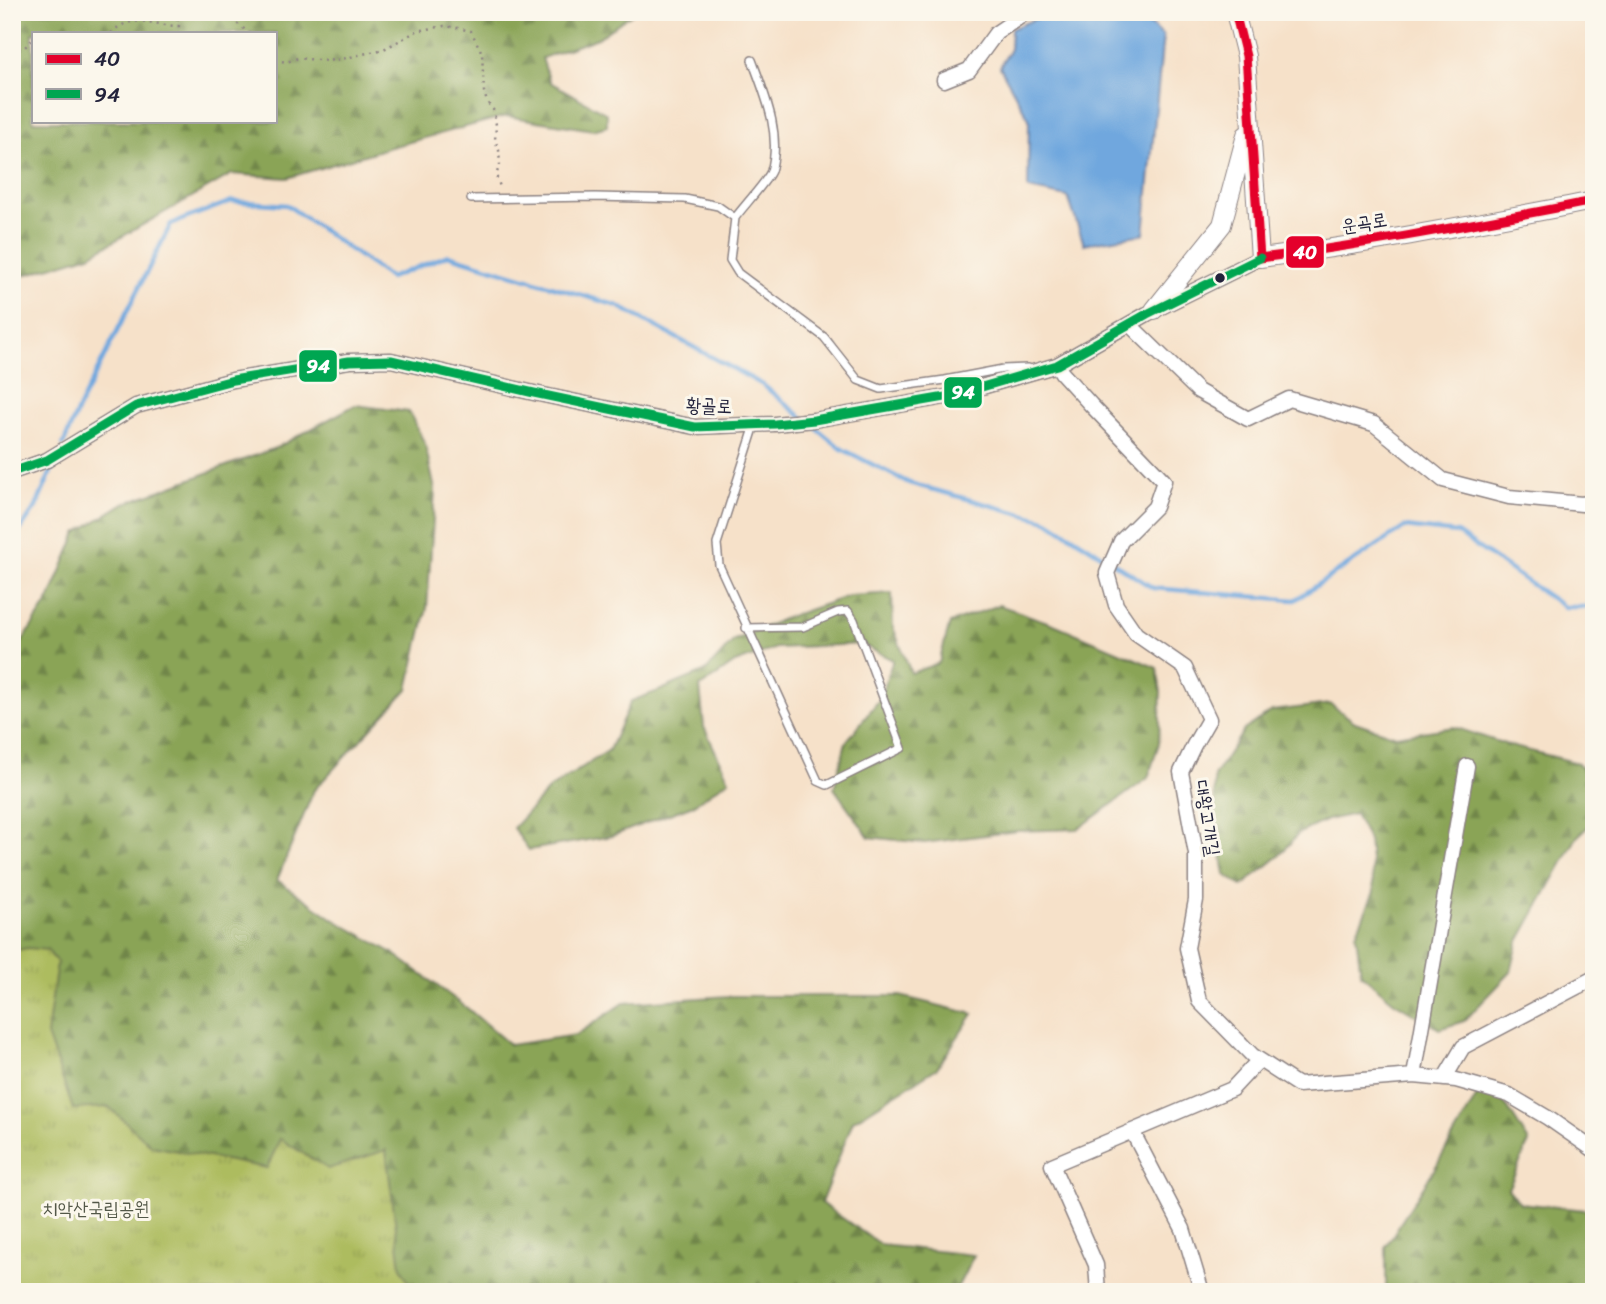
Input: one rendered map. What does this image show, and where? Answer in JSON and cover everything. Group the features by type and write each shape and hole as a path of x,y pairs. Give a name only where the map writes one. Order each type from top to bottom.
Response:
{"street":[{"path":"944,80 969,70 996,33 1027,12"},
{"path":"1236,12 1246,56 1260,258"},
{"path":"1154,310 1222,225 1250,118"},
{"name":"운곡로","path":"1260,258 1419,234 1594,201"},
{"name":"황골로","path":"12,472 47,460 136,406 233,380 349,361 391,360 695,427 814,420 951,396 1053,366 1154,310 1260,258"},
{"path":"1129,324 1198,391 1248,419 1289,399 1374,424 1443,480 1509,497 1582,505 1594,502"},
{"name":"대왕고개길","path":"1053,366 1164,481 1155,507 1121,541 1107,573 1116,605 1129,625 1136,634 1185,668 1209,719 1181,772 1196,855 1196,900 1187,948 1199,1001 1252,1055 1298,1085 1414,1076 1456,1080 1509,1095 1594,1150"},
{"path":"1414,1076 1467,766"},
{"path":"1444,1079 1463,1047 1594,978"},
{"path":"1098,1292 1096,1265 1052,1165 1232,1088 1259,1060"},
{"path":"1132,1131 1183,1229 1202,1292"}],"lane":[{"path":"752,61 776,136 771,173 735,218 730,260 738,273 824,337 858,380 881,389 1003,369 1053,366"},
{"path":"471,199 685,199 718,206 735,218"},
{"path":"746,628 803,627 838,612 848,611 902,748 827,785 818,781 746,628 719,565 717,544 755,425"}],"path":[{"path":"112,32 127,22 143,20 179,26 176,14 180,12"},
{"path":"212,12 248,32"},
{"path":"276,60 342,59 384,49 417,32 444,26 471,32 482,53 484,92 494,111 495,140 500,164 496,175 505,198"},
{"path":"12,51 24,48 32,40"}],"green space":[{"path":"12,12 634,12 598,38 542,58 550,82 607,114 607,126 593,130 506,116 287,178 232,174 90,255 12,279"},
{"path":"355,405 409,412 425,444 435,490 427,608 408,689 314,790 277,880 335,920 393,953 467,1008 510,1045 576,1035 624,1003 729,996 900,996 973,1014 937,1068 853,1121 821,1203 881,1245 974,1255 955,1292 12,1292 12,657 49,600 77,533 123,504 278,447"},
{"path":"892,593 893,627 911,673 939,663 950,623 999,605 1056,625 1157,668 1161,692 1159,743 1148,778 1078,829 1017,831 924,843 869,837 834,788 846,742 879,700 893,660 861,644 776,648 735,663 700,687 704,727 729,780 693,805 612,836 529,850 513,828 549,789 609,750 631,701 706,671 734,640 788,617 849,596"},
{"path":"1330,704 1355,722 1396,736 1454,727 1514,747 1578,763 1594,786 1594,821 1577,837 1518,943 1511,972 1464,1021 1439,1029 1393,1001 1361,974 1356,934 1374,892 1369,841 1355,814 1327,820 1299,833 1279,856 1242,886 1225,875 1215,815 1214,776 1244,730 1272,711"},
{"name":"치악산국립공원","path":"28,948 47,950 57,962 47,1035 73,1109 109,1107 152,1146 267,1168 280,1139 328,1169 386,1150 401,1267 413,1292 12,1292 12,951"},
{"path":"1481,1089 1504,1102 1529,1142 1508,1189 1520,1203 1594,1211 1594,1292 1386,1292 1386,1246"}],"water":[{"path":"1049,13 1144,18 1163,36 1144,234 1084,244 1068,197 1028,189 1029,119 1000,67 1010,49 1011,29"}],"waterway":[{"path":"63,445 79,407 171,224 232,201 287,205 390,278 448,255 618,306 763,385 803,418"},
{"path":"810,423 842,449 909,483 1048,521 1153,588 1295,600 1405,527 1457,533 1564,607 1594,607"},
{"path":"12,542 36,507 56,460"}],"transit line":[{"name":"40","path":"1235,12 1246,56 1260,258 1469,225 1594,201"},
{"name":"94","path":"12,472 47,460 136,406 233,380 349,361 391,360 695,427 814,420 951,396 1057,365 1147,314 1260,258"}]}
